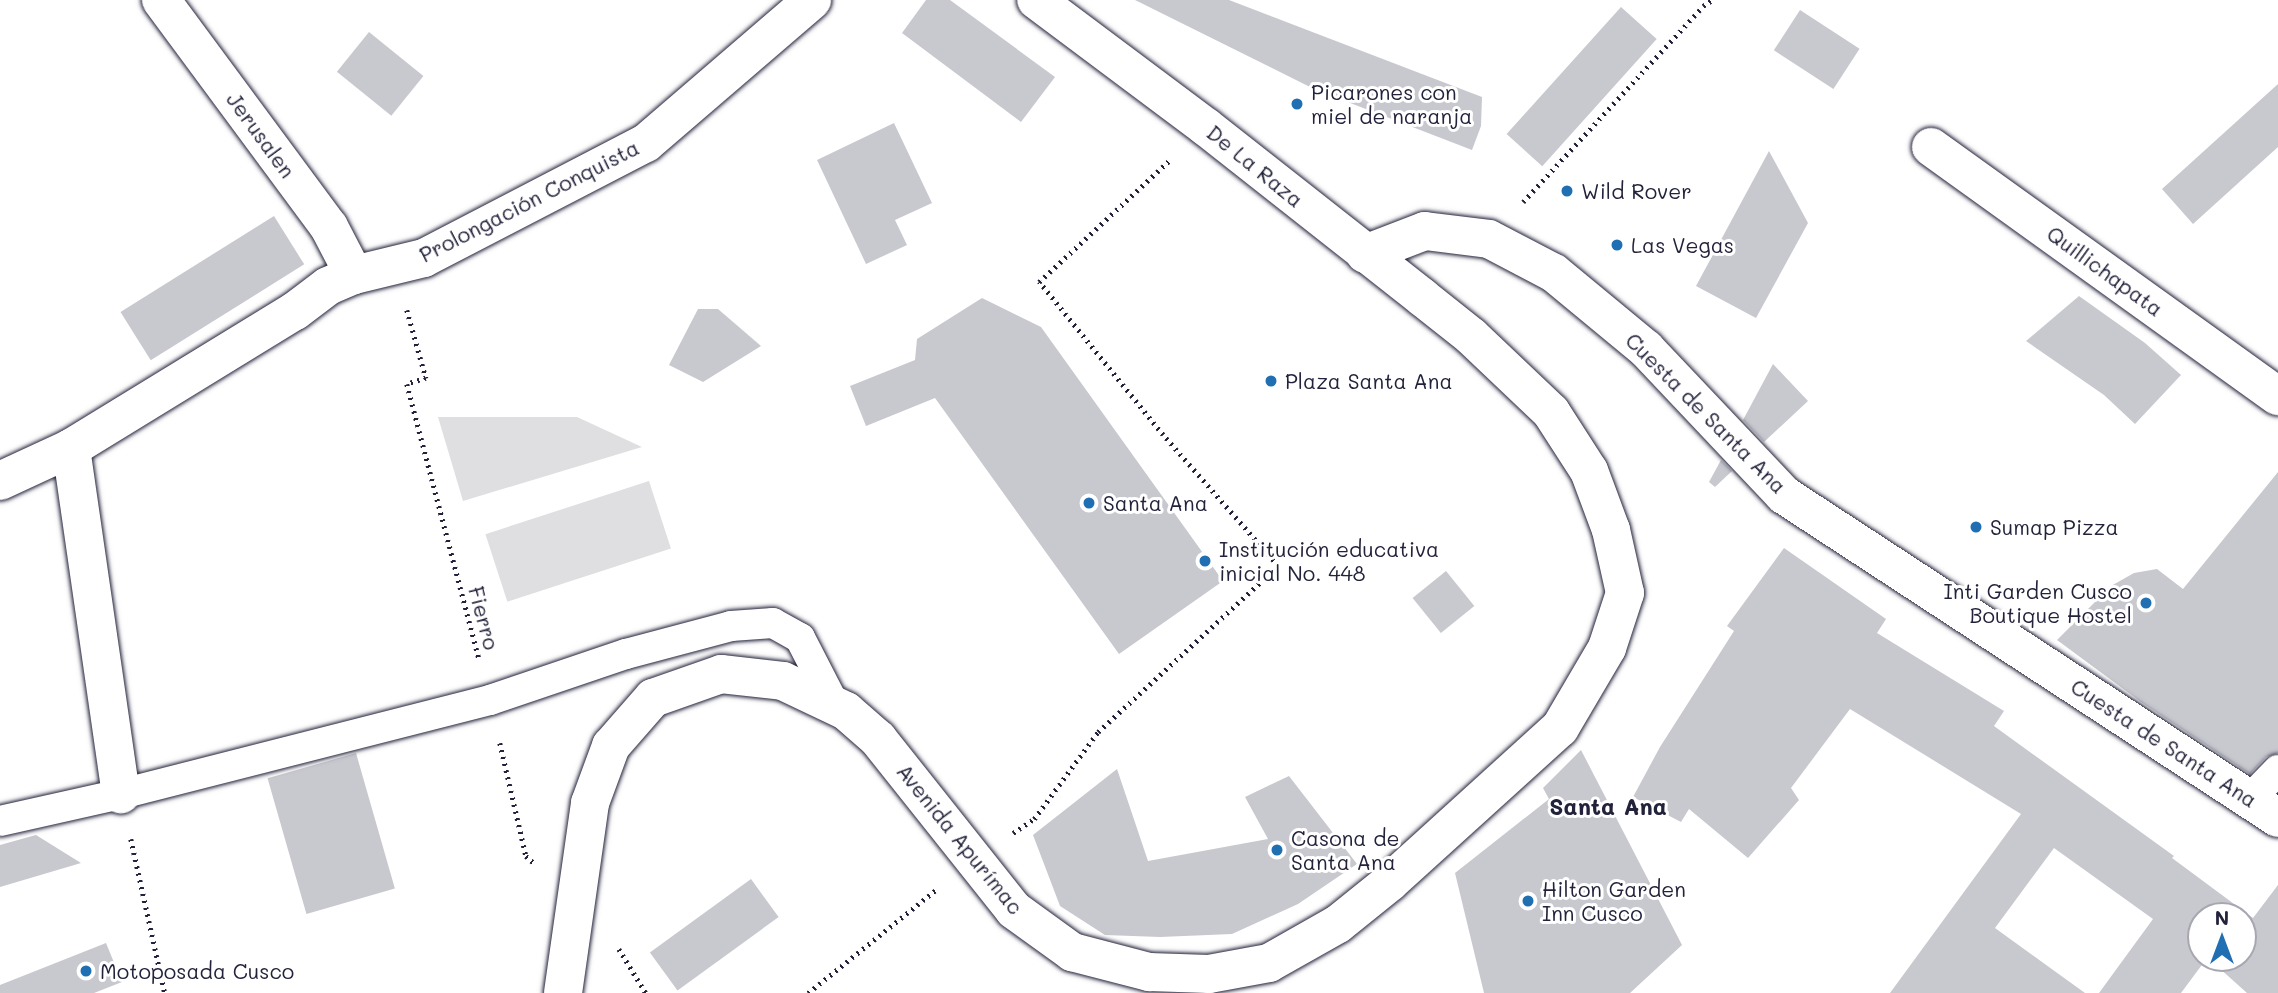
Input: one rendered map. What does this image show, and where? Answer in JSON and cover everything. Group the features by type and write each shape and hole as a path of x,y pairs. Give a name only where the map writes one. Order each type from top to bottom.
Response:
{"street":[{"name":"Jerusalen","path":"162,0 330,228 354,275"},
{"name":"Prolongación Conquista","path":"0,481 71,448 295,311 328,286 354,275 424,258 646,142 812,0"},
{"name":"De La Raza","path":"1035,0 1206,127 1471,336"},
{"name":"Quillichapata","path":"1931,147 2278,396"},
{"name":"Cuesta de Santa Ana","path":"1365,254 1425,231 1489,239 1554,273 1646,349 1784,495 2264,808"},
{"name":"Avenida Apurímac","path":"563,993 590,803 611,746 653,698 721,674 783,681 834,704 878,739 1014,910 1072,952 1149,972 1209,974 1269,963 1338,924 1390,882 1560,728 1607,648 1625,593 1611,530 1589,471 1551,412 1471,336"},
{"path":"71,448 121,794"}],"lane":[{"path":"0,821 121,794 490,700 666,643 731,626 773,623 800,638 834,704"},
{"path":"2264,808 2278,770"}],"path":[{"path":"1489,239 1703,6 1712,0"},
{"path":"808,993 974,860 1034,819 1098,732 1279,565 1163,435 1039,282 1206,127"},
{"name":"Fierro","path":"405,304 426,378 407,384 490,700 526,856 610,934 646,993"},
{"path":"121,794 165,993"}],"shaded area":[{"path":"438,417 577,417 642,447 463,501"},
{"path":"649,481 671,549 507,602 485,534"}],"building":[{"path":"926,0 950,0 1055,77 1021,122 902,33"},
{"path":"1135,0 1229,0 1482,97 1481,126 1472,150 1314,89"},
{"path":"1621,7 1657,39 1542,166 1507,134"},
{"path":"1800,10 1860,49 1833,89 1774,50"},
{"path":"369,32 423,76 391,116 337,72"},
{"path":"2278,84 2278,147 2193,224 2162,189"},
{"path":"894,123 932,203 895,220 907,245 866,264 817,160"},
{"path":"1769,151 1808,223 1756,318 1696,286"},
{"path":"274,216 304,264 151,360 121,312"},
{"path":"2079,296 2145,343 2181,375 2135,424 2104,395 2026,341"},
{"name":"Santa Ana","path":"982,298 1041,327 1223,581 1119,654 935,398 866,426 850,386 915,360 917,339"},
{"path":"698,309 718,309 761,346 703,382 669,365"},
{"path":"1773,364 1808,401 1764,442 1743,420"},
{"path":"1721,460 1732,471 1715,487 1709,482"},
{"path":"2278,472 2278,753 2266,757 2250,774 2141,702 2057,640 2111,586 2134,573 2157,569 2183,589"},
{"path":"1784,548 1886,619 1877,633 2004,711 1994,726 2174,856 2172,858 2231,902 2187,902 2187,972 2197,972 2181,993 2099,993 2153,919 2054,848 1995,928 2085,993 1890,993 2021,814 1850,709 1791,788 1799,800 1748,858 1689,809 1681,822 1633,797 1660,747 1734,631 1727,626"},
{"path":"1446,571 1474,606 1441,633 1413,598"},
{"name":"Hilton Garden Inn Cusco","path":"1581,750 1682,945 1630,993 1484,993 1455,873 1549,799 1543,788"},
{"path":"356,753 395,889 306,914 268,778"},
{"name":"Casona de Santa Ana","path":"1117,769 1148,861 1268,839 1245,797 1289,776 1357,864 1298,904 1232,934 1160,937 1105,935 1060,906 1033,835"},
{"path":"36,835 81,863 0,887 0,845"},
{"path":"751,879 779,917 677,990 650,952"},
{"path":"2278,885 2278,993 2247,993 2224,972 2257,972 2257,913"},
{"path":"106,943 122,982 94,993 0,993 0,985"}],"place":[{"name":"Picarones con miel de naranja","path":"1297,104"},
{"name":"Wild Rover","path":"1567,191"},
{"name":"Las Vegas","path":"1617,245"},
{"name":"Plaza Santa Ana","path":"1271,381"},
{"name":"Santa Ana","path":"1089,503"},
{"name":"Sumap Pizza","path":"1976,527"},
{"name":"Institución educativa inicial No. 448","path":"1205,561"},
{"name":"Inti Garden Cusco Boutique Hostel","path":"2146,603"},
{"name":"Casona de Santa Ana","path":"1277,850"},
{"name":"Hilton Garden Inn Cusco","path":"1528,901"},
{"name":"Motoposada Cusco","path":"86,971"}],"district":[{"name":"Santa Ana","path":"1608,806"}]}
